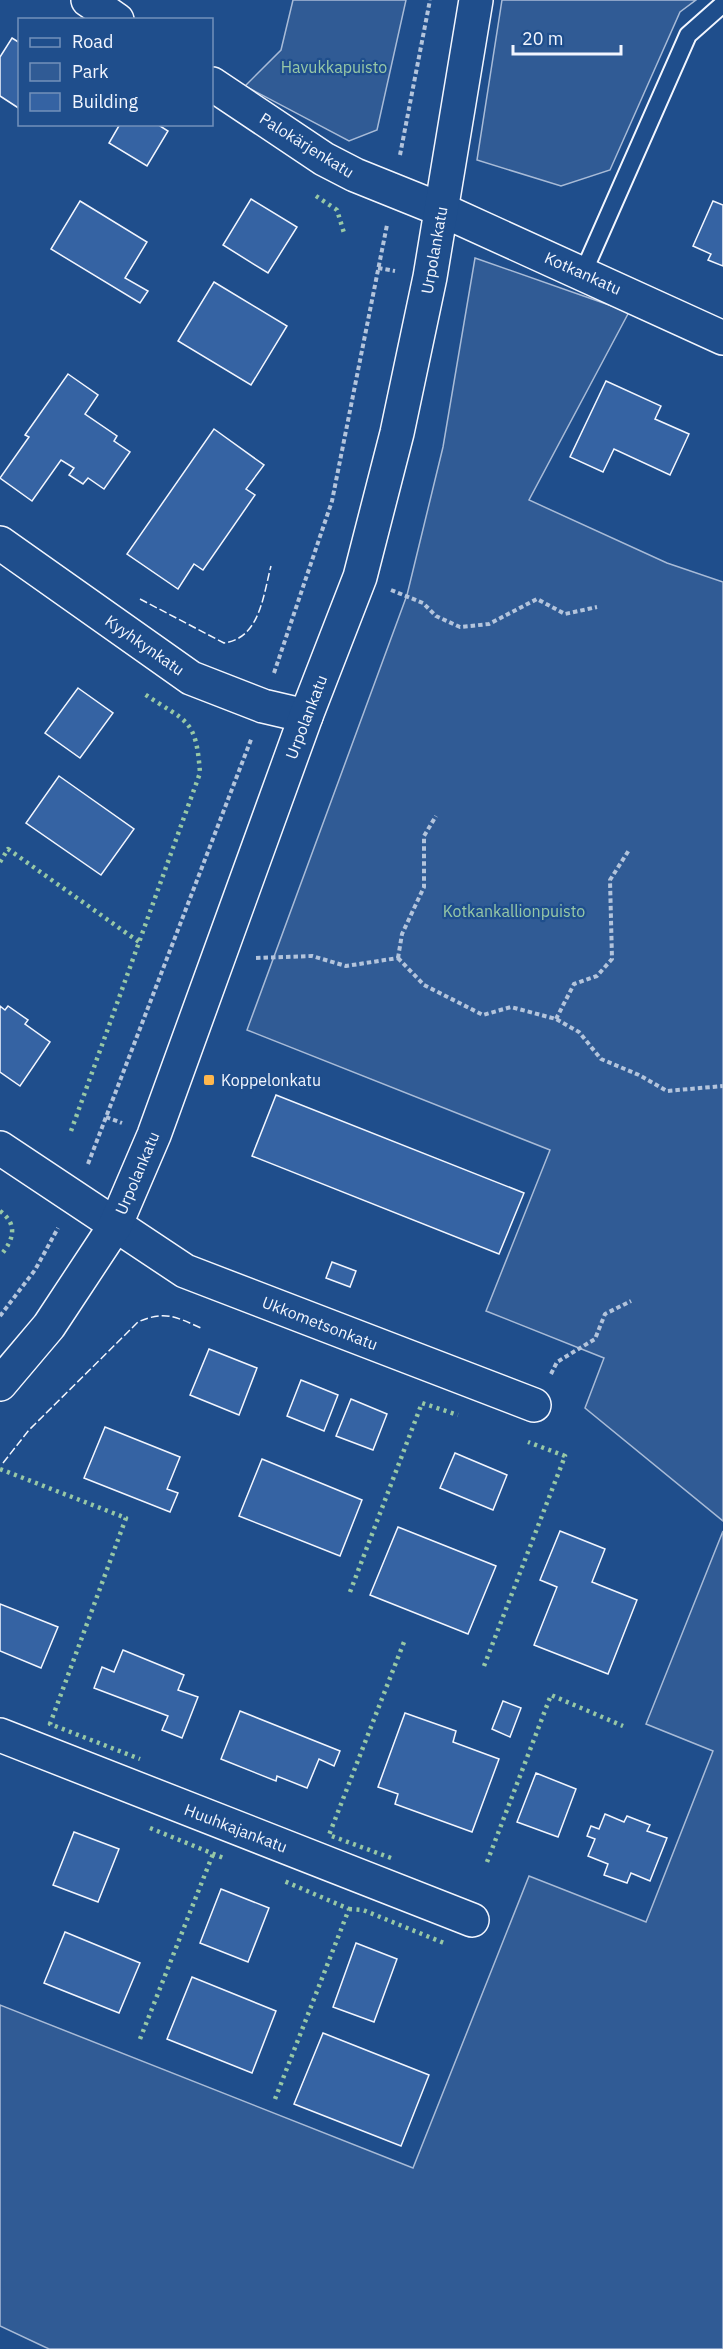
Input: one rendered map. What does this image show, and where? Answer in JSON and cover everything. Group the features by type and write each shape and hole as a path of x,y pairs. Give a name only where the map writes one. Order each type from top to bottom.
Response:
{"street":[{"path":"88,0 114,18"},
{"name":"Urpolankatu","path":"0,1384 49,1326 115,1226 154,1135 217,957 360,577 397,433 430,277 476,0"},
{"name":"Palokärjenkatu","path":"213,85 324,159 355,176 442,210"},
{"name":"Kotkankatu","path":"442,210 723,338"},
{"name":"Kyyhkynkatu","path":"0,543 191,678 263,706 306,716"},
{"path":"0,1148 115,1226"},
{"name":"Ukkometsonkatu","path":"115,1226 185,1271 534,1405"},
{"name":"Huuhkajankatu","path":"0,1735 472,1920"}],"lane":[{"path":"583,273 688,35 723,4"}],"path":[{"path":"423,603 436,616 460,627 489,624 537,599 565,614 597,607"},
{"path":"436,816 424,836 424,887 402,934 399,958 424,985 483,1015 511,1007 556,1019 579,1032 601,1059 639,1075 667,1091 723,1086"},
{"path":"556,1019 574,984 597,976 612,959 610,880 628,850"},
{"path":"217,957 237,962 264,955 312,956 346,966 399,958"},
{"path":"534,1405 558,1362 595,1338 605,1314 631,1301"}],"green space":[{"name":"Havukkapuisto","path":"293,0 406,0 377,130 349,141 245,86 281,50"},
{"path":"502,0 696,0 680,12 610,170 561,186 477,160"},
{"name":"Kotkankallionpuisto","path":"475,258 629,312 529,500 667,563 723,582 723,1521 585,1408 604,1358 486,1311 550,1150 247,1030 407,595 443,447"},
{"path":"723,1531 723,2349 49,2349 0,2326 0,2005 413,2168 529,1876 646,1922 713,1751 646,1724"}],"building":[{"path":"12,38 18,42 18,108 0,96 0,57"},
{"path":"119,126 160,126 168,131 147,166 109,143"},
{"path":"251,199 297,227 268,273 223,245"},
{"path":"80,201 147,242 125,278 148,291 140,303 51,249"},
{"path":"713,201 723,205 723,266 708,260 711,254 693,246"},
{"path":"214,282 287,326 251,385 178,341"},
{"path":"68,374 98,395 85,414 117,436 114,441 130,452 104,489 88,478 83,484 69,475 74,468 61,460 32,501 0,478 29,437 25,435"},
{"path":"606,381 661,406 655,419 689,434 670,475 614,449 603,472 570,457"},
{"path":"214,429 264,465 246,489 255,495 203,570 194,564 178,589 127,554"},
{"path":"78,688 113,713 80,758 45,733"},
{"path":"59,776 134,829 101,875 26,823"},
{"path":"0,1006 5,1010 8,1006 28,1020 25,1024 50,1042 20,1086 0,1072"},
{"path":"276,1095 524,1193 499,1254 252,1156"},
{"path":"332,1262 356,1271 350,1287 326,1278"},
{"path":"209,1349 257,1368 239,1415 190,1395"},
{"path":"301,1380 338,1395 324,1431 287,1416"},
{"path":"351,1399 387,1414 373,1450 336,1436"},
{"path":"105,1427 180,1457 167,1489 178,1493 170,1512 84,1478"},
{"path":"455,1453 507,1475 493,1510 440,1488"},
{"path":"262,1459 362,1500 340,1556 239,1516"},
{"path":"398,1527 496,1566 468,1634 370,1595"},
{"path":"560,1531 605,1549 592,1582 637,1600 608,1674 534,1645 557,1587 540,1580"},
{"path":"0,1604 58,1627 41,1668 0,1651"},
{"path":"123,1650 184,1675 178,1690 198,1697 182,1738 162,1730 168,1716 94,1688 102,1667 114,1672"},
{"path":"503,1701 521,1708 510,1737 492,1729"},
{"path":"240,1711 340,1751 334,1766 319,1759 307,1788 277,1776 276,1781 221,1759"},
{"path":"405,1713 456,1731 453,1742 499,1759 472,1832 395,1804 398,1794 378,1787"},
{"path":"536,1773 576,1789 558,1837 517,1822"},
{"path":"605,1814 624,1822 627,1816 650,1825 647,1831 667,1838 650,1881 631,1873 627,1883 604,1875 608,1864 588,1856 595,1839 587,1836 591,1826 599,1829"},
{"path":"74,1832 119,1849 98,1902 53,1885"},
{"path":"221,1889 269,1908 248,1962 200,1943"},
{"path":"65,1932 140,1963 119,2013 44,1983"},
{"path":"356,1943 397,1959 374,2022 333,2007"},
{"path":"192,1977 276,2011 252,2073 167,2039"},
{"path":"323,2033 429,2075 401,2146 294,2104"}],"hedge":[{"path":"316,196 337,210 344,233"},
{"path":"71,1131 200,773 196,741 192,731 179,717 143,693"},
{"path":"0,862 8,849 139,942"},
{"path":"0,1211 12,1227 11,1239 0,1256"},
{"path":"350,1592 422,1403 458,1415"},
{"path":"484,1666 565,1456 528,1442"},
{"path":"0,1469 126,1518 50,1724 140,1759"},
{"path":"391,1858 329,1835 404,1642"},
{"path":"487,1862 551,1695 623,1726"},
{"path":"150,1828 226,1859"},
{"path":"140,2039 213,1854"},
{"path":"275,2099 349,1909 284,1881"},
{"path":"349,1909 363,1910 444,1943"}],"fence":[{"path":"140,599 224,643 236,639 253,624 262,602 271,566"},
{"path":"3,1463 29,1430 138,1322 156,1316 170,1316 201,1328"}],"place":[{"name":"Koppelonkatu","path":"209,1080"}]}
